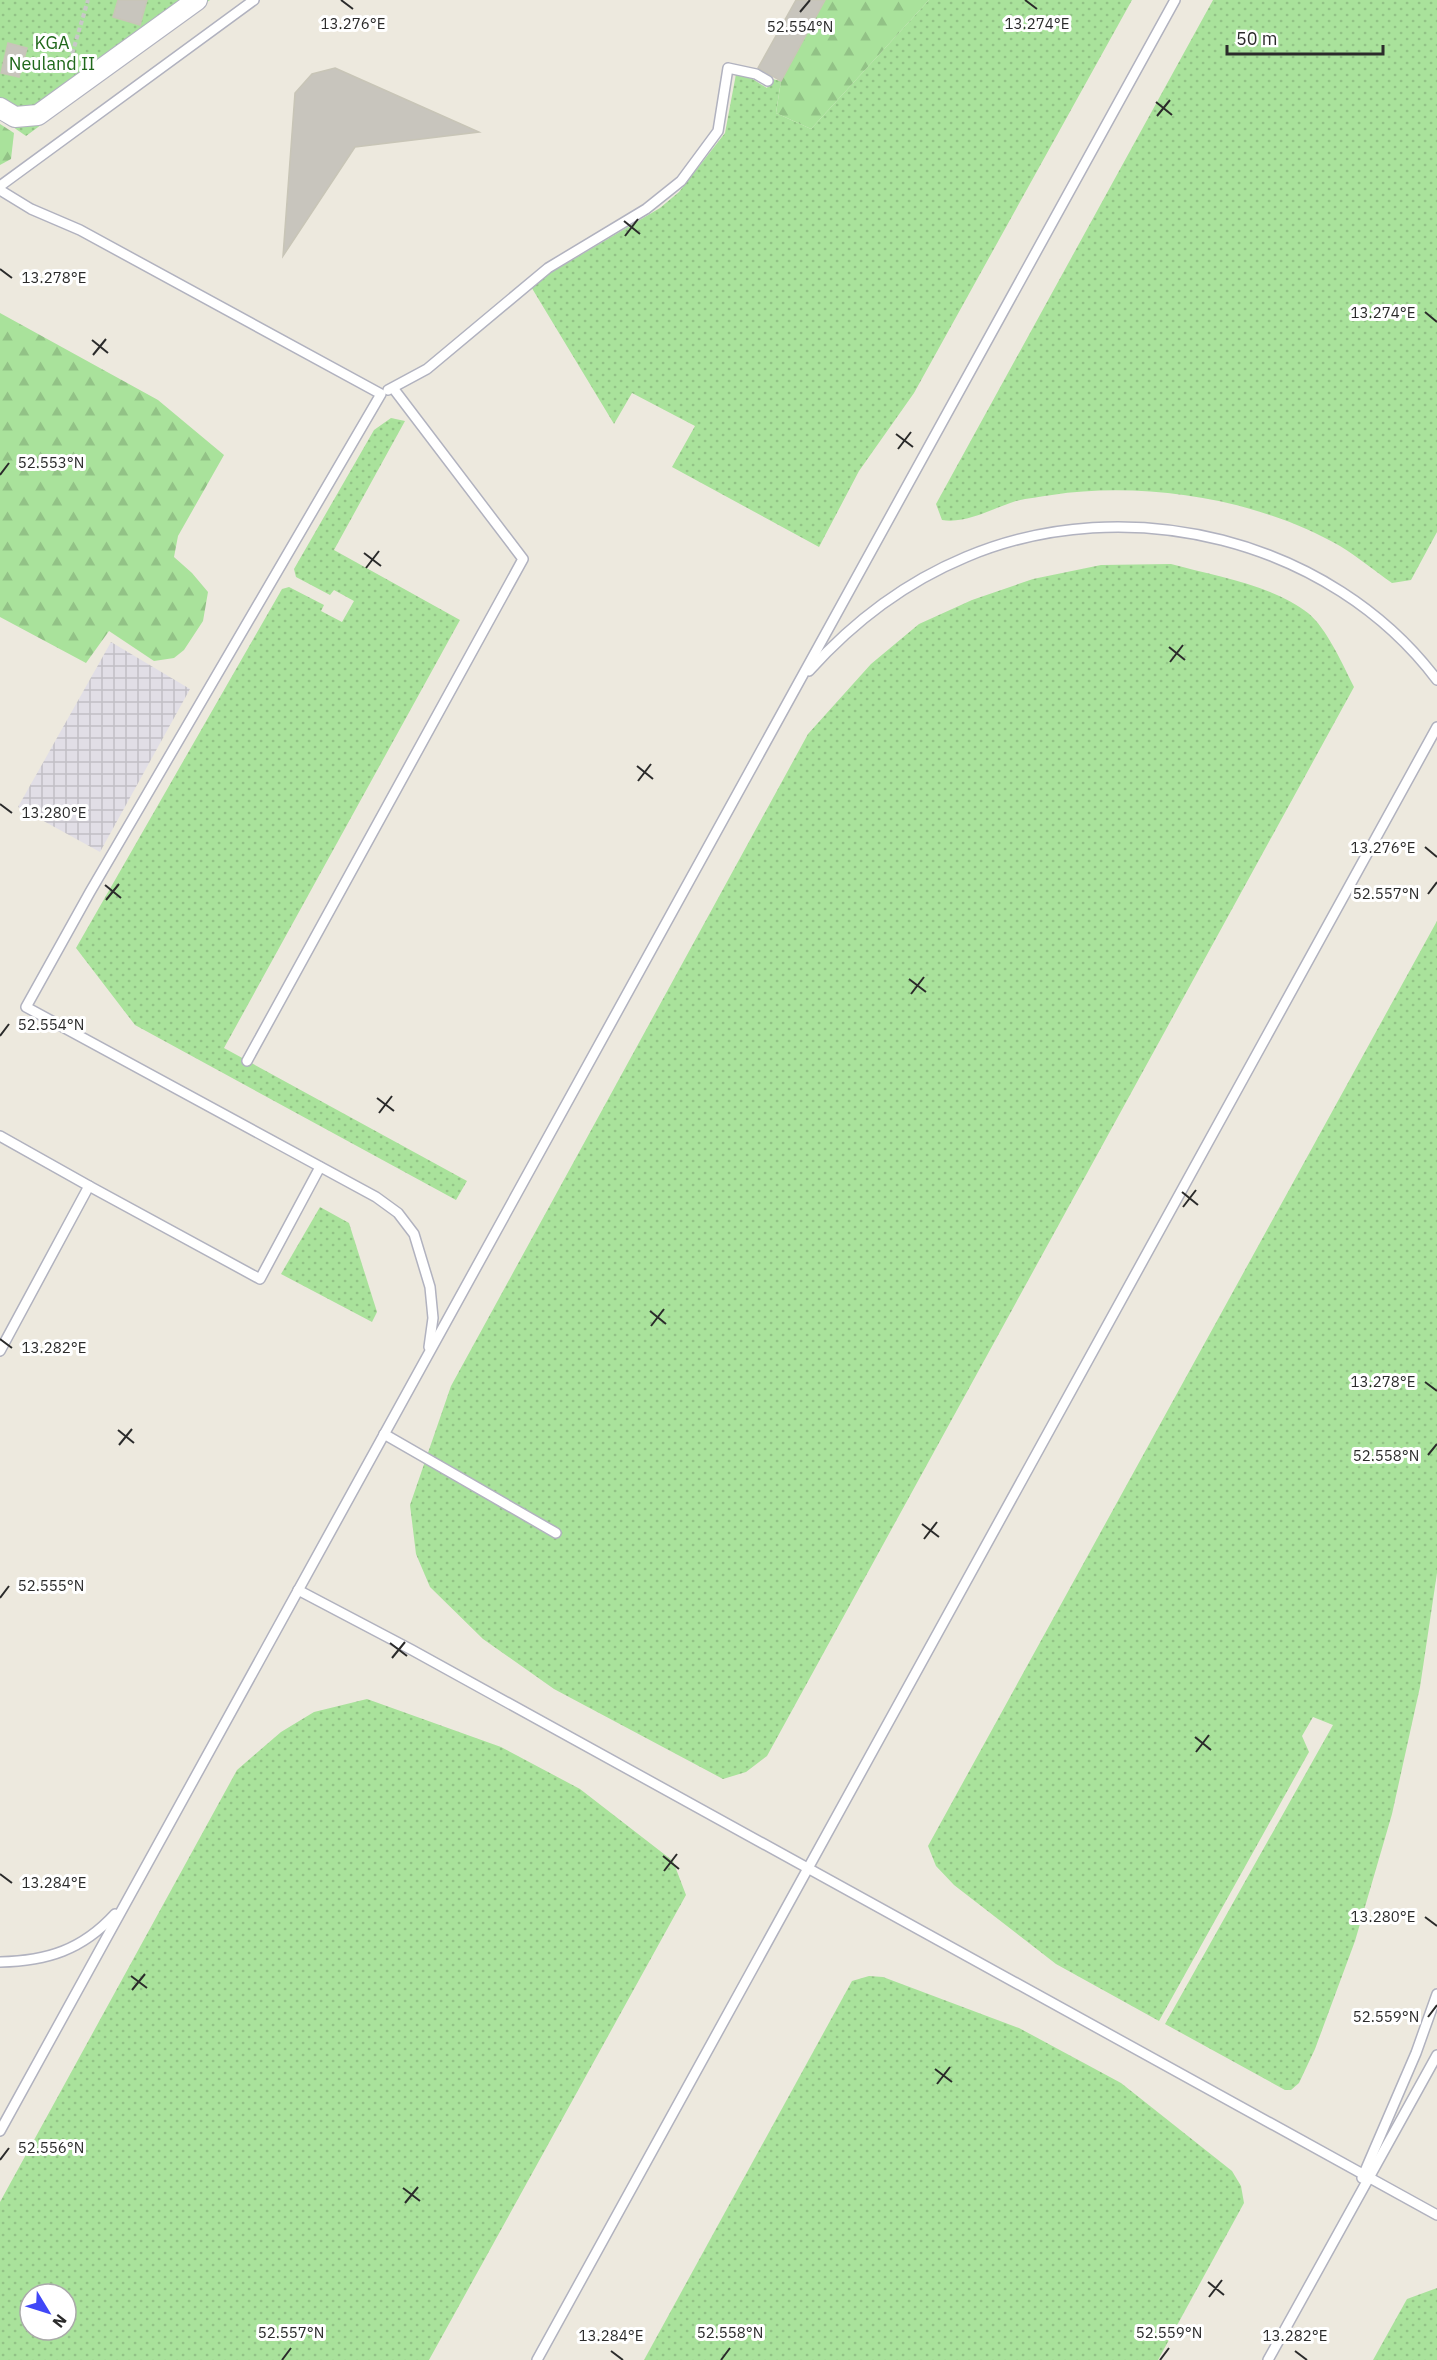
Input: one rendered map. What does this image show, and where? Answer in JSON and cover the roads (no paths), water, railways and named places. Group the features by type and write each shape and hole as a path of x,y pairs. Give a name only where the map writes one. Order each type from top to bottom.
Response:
{"street":[{"path":"0,108 15,117 38,115 197,0"}],"lane":[{"path":"254,0 0,188 30,209 80,230 381,394"},
{"path":"0,2131 1175,0"},
{"path":"421,1367 429,1348 433,1318 424,1261 414,1234 398,1213 383,1202 26,1006 90,892 381,394 428,369 548,267 646,209 681,181 718,131 729,68 756,74 768,81"},
{"path":"247,1061 523,559 393,388"},
{"path":"792,695 814,665 849,630 881,605 940,568 1023,538 1099,527 1156,528 1191,532 1270,555 1339,590 1360,605 1393,632 1437,680"},
{"path":"537,2360 1437,727"},
{"path":"0,1136 260,1279 320,1167"},
{"path":"0,1351 89,1186"},
{"path":"384,1434 556,1533"},
{"path":"298,1590 1437,2215"},
{"path":"0,1962 42,1960 59,1954 98,1931 127,1900"},
{"path":"1366,2176 1416,2053 1437,1994"},
{"path":"1268,2360 1310,2285 1366,2176 1437,2055"}],"park label":[{"name":"KGA Neuland II","path":"52,52"}]}
